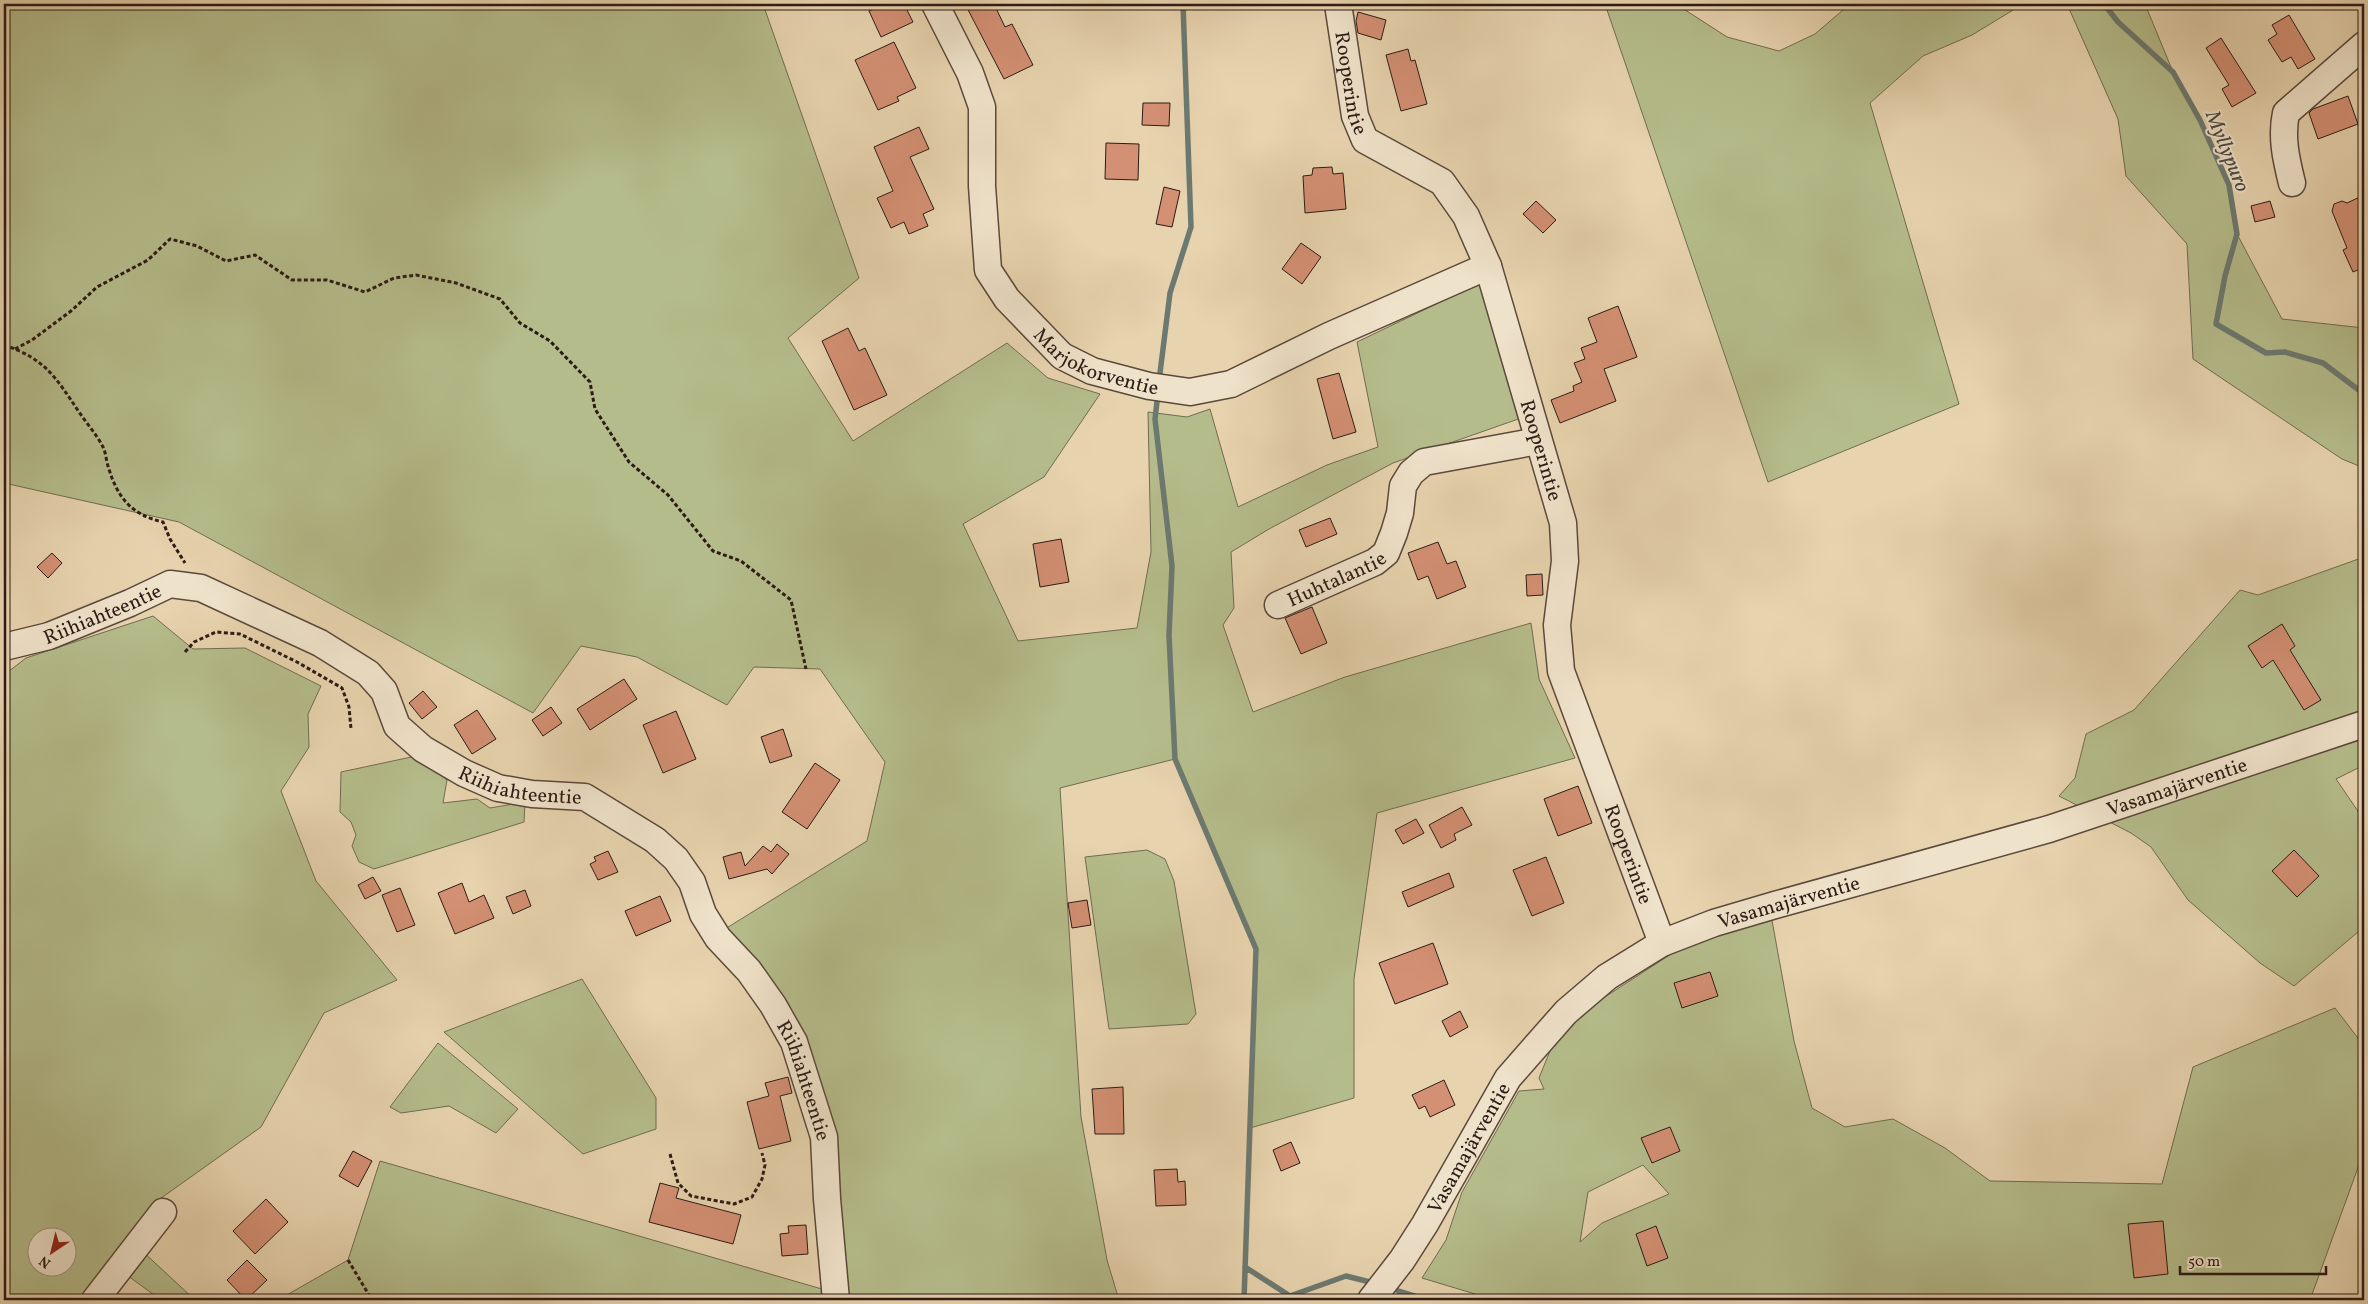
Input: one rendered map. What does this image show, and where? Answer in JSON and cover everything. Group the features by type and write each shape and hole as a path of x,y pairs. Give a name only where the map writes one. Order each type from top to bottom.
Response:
{"street":[{"name":"Marjokorventie","path":"935,4 970,73 982,107 982,186 988,270 1007,299 1062,356 1092,372 1159,388 1190,392 1231,384 1329,336 1488,266"},
{"name":"Rooperintie","path":"1338,4 1355,116 1365,140 1442,182 1466,216 1488,266 1563,523 1565,561 1557,625 1562,671 1662,943"},
{"path":"2292,183 2285,155 2283,128 2286,112 2364,46"},
{"name":"Huhtalantie","path":"1278,605 1375,562 1386,553 1400,513 1402,486 1410,473 1424,462 1538,441"},
{"name":"Riihiahteentie","path":"4,647 49,636 130,603 170,584 201,588 320,643 368,673 384,691 397,726 423,749 464,773 498,788 532,794 585,797 655,840 676,859 692,882 703,914 718,938 749,971 773,1005 794,1042 824,1137 827,1199 836,1300"},
{"name":"Vasamajärventie","path":"1373,1299 1425,1224 1508,1078 1566,1012 1607,977 1662,943 1714,923 1767,907 2049,829 2364,724"},
{"path":"95,1300 163,1212"}],"path":[{"path":"15,348 32,340 71,311 97,287 148,260 170,238 197,246 226,261 255,255 292,280 327,280 364,292 394,278 416,275 456,283 500,299 520,323 550,341 590,382 595,409 628,462 668,495 713,551 741,561 791,600 806,669"},
{"path":"4,345 15,348 44,365 62,385 104,448 116,487 128,506 147,518 163,522 170,539 201,588"},
{"path":"185,652 194,642 216,632 240,634 297,662 342,688 350,707 351,729"},
{"path":"670,1154 678,1183 691,1196 734,1204 752,1196 762,1178 765,1165 762,1153"},
{"path":"348,1260 372,1300"}],"green space":[{"path":"4,4 763,4 859,278 788,338 853,441 1007,343 1048,378 1100,394 1044,477 963,524 1018,641 1137,628 1151,552 1148,412 1187,417 1210,409 1238,507 1327,465 1378,447 1357,342 1480,283 1524,417 1393,463 1269,529 1231,552 1234,608 1223,625 1253,712 1345,677 1531,623 1539,679 1575,758 1377,813 1354,979 1354,1098 1250,1128 1256,949 1175,759 1060,788 1081,1117 1107,1260 1119,1300 278,1300 348,1260 380,1161 846,1296 835,1137 725,929 867,841 885,762 820,669 754,667 727,705 637,657 581,646 533,713 179,522 4,483"},
{"path":"1605,4 1676,4 1727,37 1779,51 1815,34 1850,4 2023,4 1972,35 1923,56 1870,103 1959,404 1768,482"},
{"path":"2067,4 2145,4 2173,72 2200,120 2229,185 2237,234 2282,319 2364,328 2364,468 2342,459 2193,359 2187,244 2126,176 2118,119"},
{"path":"2364,557 2364,765 2336,779 2364,820 2364,927 2294,986 2260,963 2188,900 2151,847 2131,833 2059,796 2075,778 2086,734 2134,710 2240,590 2258,595"},
{"path":"153,616 193,649 245,648 321,686 308,714 309,747 281,791 316,881 397,980 324,1013 261,1127 157,1201 83,1300 4,1300 4,675 26,658"},
{"path":"416,756 447,780 443,803 477,799 490,808 525,802 524,822 374,869 359,862 352,846 356,835 351,822 340,812 341,772"},
{"path":"1147,850 1165,859 1174,881 1196,1014 1188,1024 1109,1029 1085,857"},
{"path":"1771,915 1794,1041 1812,1108 1845,1127 1893,1119 1945,1148 1990,1181 2162,1184 2193,1067 2335,1008 2364,1046 2364,1151 2310,1300 1495,1300 1422,1278 1446,1240 1462,1192 1519,1091 1544,1089 1539,1078 1554,1041 1577,1015 1679,949","holes":["1643,1165 1669,1194 1602,1223 1580,1242 1588,1192"]},
{"path":"582,979 656,1098 656,1129 583,1154 444,1032"},
{"path":"438,1043 518,1109 496,1133 449,1106 401,1113 390,1107"},
{"path":"140,1249 195,1300 161,1300 124,1273"}],"building":[{"path":"884,4 904,4 913,22 881,37 869,11"},
{"path":"965,4 994,4 1005,27 1012,24 1033,65 1004,79"},
{"path":"1358,12 1386,20 1381,40 1358,33 1356,21"},
{"path":"2289,15 2315,59 2298,69 2291,57 2282,62 2268,40 2277,34 2272,25"},
{"path":"2221,38 2256,93 2232,107 2222,89 2229,85 2206,48"},
{"path":"894,42 916,88 897,97 899,101 878,110 855,60"},
{"path":"1408,49 1411,61 1415,60 1427,104 1401,111 1386,55"},
{"path":"2348,96 2358,124 2318,139 2309,113 2313,109"},
{"path":"1143,103 1170,103 1169,126 1142,125"},
{"path":"919,127 929,149 910,157 934,209 923,214 928,226 909,234 904,222 891,228 877,198 893,191 874,147"},
{"path":"1106,143 1139,144 1138,180 1105,179"},
{"path":"1332,167 1333,174 1343,173 1346,209 1305,213 1303,176 1312,175 1313,168"},
{"path":"1164,187 1180,191 1172,227 1156,224"},
{"path":"2364,195 2364,267 2353,272 2343,250 2347,248 2332,211 2334,204 2342,201 2347,203"},
{"path":"1536,201 1556,220 1543,233 1523,214"},
{"path":"2270,201 2275,217 2255,222 2251,206"},
{"path":"1301,243 1321,257 1302,284 1282,269"},
{"path":"1618,306 1637,357 1604,369 1616,401 1560,423 1551,400 1574,391 1573,386 1582,382 1574,363 1585,359 1581,348 1597,342 1588,318"},
{"path":"848,328 859,351 865,348 887,395 854,410 822,341"},
{"path":"1339,373 1356,432 1333,439 1317,379"},
{"path":"1330,518 1337,534 1306,547 1299,530"},
{"path":"1061,539 1069,582 1040,587 1033,544"},
{"path":"1438,542 1447,564 1456,561 1466,587 1437,599 1428,576 1418,580 1408,553"},
{"path":"52,553 62,563 48,578 37,567"},
{"path":"1542,574 1543,595 1527,596 1526,575"},
{"path":"1312,607 1327,643 1301,654 1285,618"},
{"path":"2282,624 2295,646 2290,650 2321,700 2304,710 2273,660 2262,668 2248,646"},
{"path":"624,679 637,699 590,730 577,709"},
{"path":"423,691 437,707 422,719 409,703"},
{"path":"551,707 562,723 543,736 532,720"},
{"path":"477,710 496,739 472,754 454,725"},
{"path":"676,711 696,759 663,773 643,725"},
{"path":"783,729 792,756 770,763 761,737"},
{"path":"815,763 840,780 807,829 782,812"},
{"path":"1578,786 1592,823 1558,836 1544,799"},
{"path":"1462,807 1472,825 1454,834 1456,840 1441,848 1429,825"},
{"path":"1416,819 1424,833 1403,844 1395,830"},
{"path":"777,844 789,854 772,874 767,869 729,879 723,857 741,852 745,866 763,846 771,852"},
{"path":"2294,850 2319,876 2297,897 2272,871"},
{"path":"608,851 618,872 598,880 590,864 596,861 594,857"},
{"path":"1546,857 1564,903 1532,916 1513,870"},
{"path":"1449,873 1454,887 1408,907 1402,892"},
{"path":"373,877 381,891 365,899 358,885"},
{"path":"462,883 469,902 484,895 494,918 455,934 438,893"},
{"path":"400,888 415,925 397,932 382,895"},
{"path":"525,890 531,906 513,914 506,897"},
{"path":"660,896 671,921 636,936 625,911"},
{"path":"1087,900 1091,925 1072,928 1068,903"},
{"path":"1433,943 1448,984 1395,1004 1379,963"},
{"path":"1710,972 1718,996 1682,1008 1674,983"},
{"path":"1460,1011 1468,1027 1450,1037 1442,1021"},
{"path":"788,1077 792,1093 780,1096 791,1141 759,1149 747,1102 769,1096 765,1083"},
{"path":"1444,1080 1455,1105 1430,1117 1425,1106 1419,1109 1412,1095"},
{"path":"1123,1087 1124,1134 1095,1134 1092,1089"},
{"path":"1670,1127 1680,1151 1652,1163 1641,1138"},
{"path":"1291,1142 1300,1163 1281,1171 1273,1150"},
{"path":"353,1151 372,1161 358,1187 339,1176"},
{"path":"1177,1169 1178,1182 1185,1181 1186,1205 1156,1206 1154,1170"},
{"path":"660,1183 679,1188 676,1198 741,1215 733,1244 649,1222"},
{"path":"266,1199 288,1222 255,1254 233,1231"},
{"path":"2163,1221 2168,1274 2134,1278 2128,1224"},
{"path":"806,1225 808,1254 782,1256 780,1234 789,1233 788,1226"},
{"path":"1656,1226 1668,1258 1647,1266 1636,1234"},
{"path":"247,1260 267,1280 246,1300 227,1280"}],"waterway":[{"path":"1159,381 1170,293 1191,227 1183,4"},
{"name":"Myllypuro","path":"2104,4 2118,22 2173,72 2200,120 2229,185 2237,234 2225,276 2216,324 2266,353 2285,352 2323,363 2364,394"},
{"path":"1158,393 1155,419 1172,566 1169,635 1175,759 1256,949 1244,1300"},
{"path":"1245,1267 1290,1296 1346,1276 1370,1282"},
{"path":"1398,1291 1427,1300"}]}
